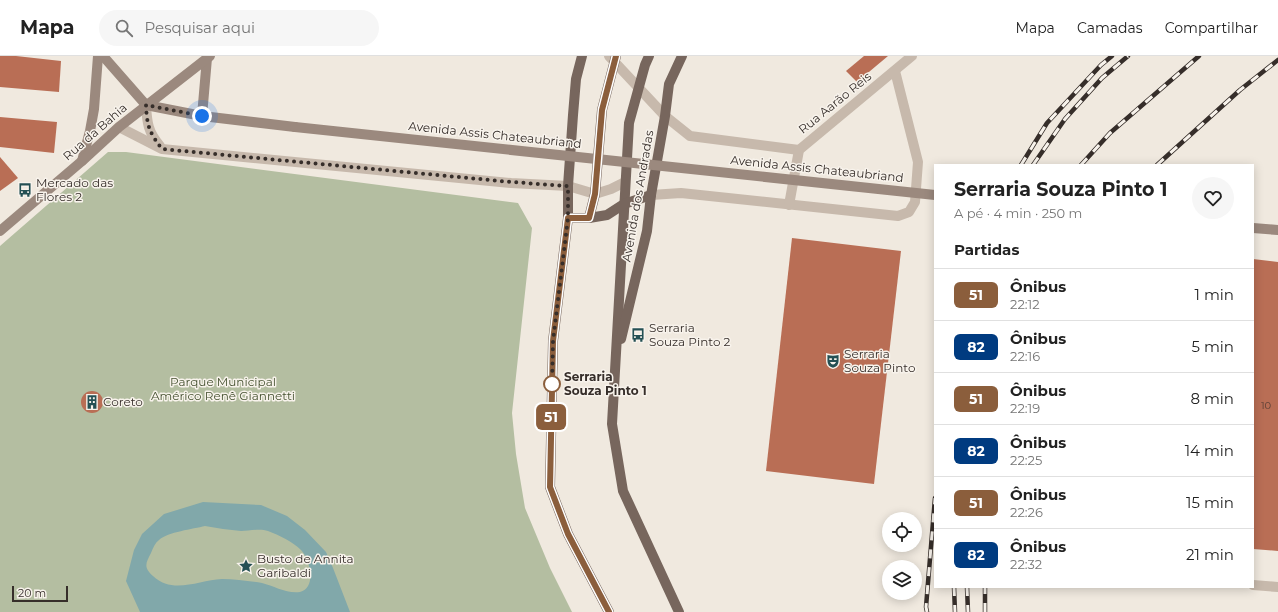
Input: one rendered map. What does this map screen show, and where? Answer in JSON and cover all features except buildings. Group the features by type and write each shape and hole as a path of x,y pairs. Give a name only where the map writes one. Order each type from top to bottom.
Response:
{"main road":[{"path":"582,56 576,79 568,186 568,218 553,341 550,487 568,534 609,612"},
{"name":"Avenida dos Andradas","path":"649,56 645,65 629,123 612,424 623,491 680,612"},
{"name":"Avenida dos Andradas","path":"615,364 647,231 651,195 669,84 682,56"},
{"path":"589,218 595,194 602,110 613,58"},
{"path":"568,218 589,218 607,215 624,204 651,195"}],"street":[{"path":"82,160 94,109 98,56"},
{"path":"103,56 146,105 147,124 152,137 162,149"},
{"name":"Rua Aarão Reis","path":"789,205 799,150 912,56"},
{"path":"202,116 208,57"},
{"name":"Rua da Bahia","path":"0,231 119,127 208,57"},
{"name":"Avenida Assis Chateaubriand","path":"613,58 665,116 690,136 799,150"},
{"name":"Avenida Assis Chateaubriand","path":"651,195 681,193 898,216 909,212 915,202 918,162 895,71"},
{"name":"Avenida Assis Chateaubriand","path":"146,105 202,116 295,127 934,194"},
{"path":"119,127 162,149 503,182 568,186 595,194 611,189 625,182"},
{"path":"1254,228 1278,230"},
{"path":"1254,585 1278,587"}],"green space":[{"name":"Parque Municipal Américo Renê Giannetti","path":"108,152 126,152 518,203 532,228 512,413 516,454 525,508 550,568 572,612 0,612 0,246"}],"water":[{"path":"203,502 261,505 287,516 305,530 326,552 350,612 140,612 126,581 134,550 142,534 164,514","holes":["205,526 241,531 265,530 290,542 301,550 307,560 310,573 309,585 300,592 285,591 262,583 232,579 213,580 178,586 161,582 150,573 146,565 154,546 159,540 163,537 181,531"]}],"railway":[{"path":"1022,164 1047,123 1101,65 1112,56"},
{"path":"1034,164 1065,119 1102,78 1128,56"},
{"path":"1082,164 1110,133 1199,56"},
{"path":"1158,164 1240,90 1278,60"},
{"path":"927,612 926,607 934,510"},
{"path":"954,588 955,612"},
{"path":"967,588 968,612"},
{"path":"985,588 985,612"}],"bus line":[{"name":"51","path":"609,612 568,534 550,487 553,341 568,218 589,218 595,194 602,110 616,56"}],"place":[{"name":"Mercado das Flores 2","path":"25,190"},
{"name":"Serraria Souza Pinto 2","path":"638,335"},
{"name":"Serraria Souza Pinto","path":"833,361"},
{"name":"Serraria Souza Pinto 1","path":"552,384"},
{"name":"Coreto","path":"92,402"},
{"name":"Busto de Annita Garibaldi","path":"246,566"}],"route":[{"path":"202,116 146,105 147,124 152,137 162,149 568,186 568,218 553,341 552,384"}]}
